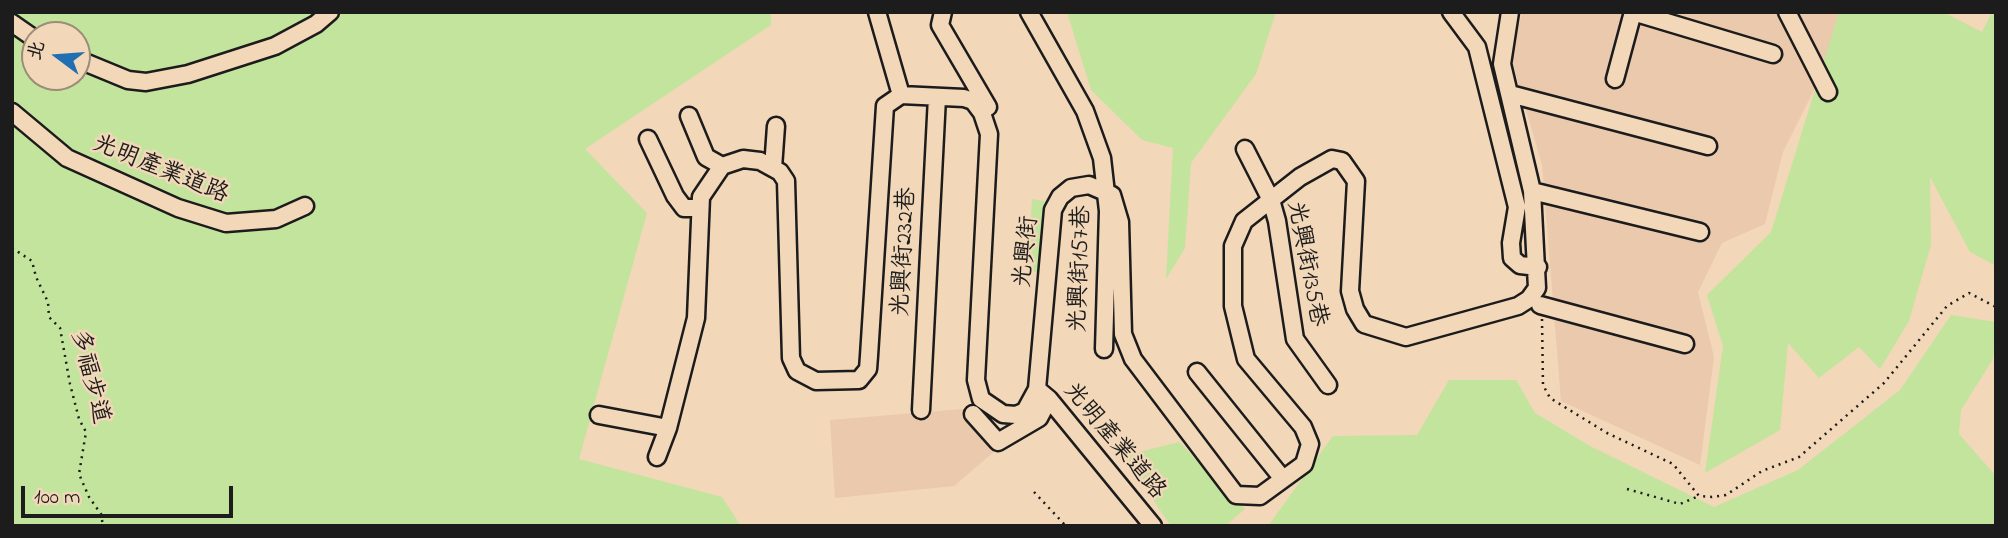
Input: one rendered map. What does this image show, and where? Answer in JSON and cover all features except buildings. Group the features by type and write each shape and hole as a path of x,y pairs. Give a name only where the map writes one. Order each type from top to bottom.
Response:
{"street":[{"path":"91,65 128,80 146,82 188,74 275,46 316,24 330,12"},
{"path":"657,457 668,428 696,318 701,197 722,166 743,159 760,161 773,167 786,181 791,358 797,371 816,381 859,380 868,369 882,123 885,106 901,95 877,12"},
{"path":"943,12 940,25 996,121 989,134"},
{"path":"1029,12 1085,111 1102,158 1107,191 1112,195 1120,222 1123,334 1133,359 1236,495 1260,496 1304,464 1310,444 1303,427 1246,359 1233,306 1233,246 1244,221 1271,200 1322,162 1332,159 1342,161 1356,181 1350,291 1355,309 1364,324 1384,332 1406,337 1518,306 1538,288 1532,191 1502,64 1510,12"},
{"path":"1451,12 1477,47 1517,207 1511,243 1512,258 1520,265 1538,267"},
{"path":"1615,79 1633,12 1773,54"},
{"path":"1787,12 1828,92"},
{"path":"1510,94 1708,146"},
{"name":"光興街","path":"901,95 974,101 982,113 989,134 977,392 981,399 1003,414 1016,415 1025,411 1043,394 1054,209 1060,197 1071,188 1089,185 1107,191"},
{"name":"光興街232巷","path":"920,410 937,97"},
{"name":"光明產業道路","path":"12,112 67,158 178,208 226,223 276,219 305,206"},
{"path":"688,117 706,157 722,166"},
{"path":"773,167 776,126"},
{"path":"648,139 675,196 684,208 700,208"},
{"name":"光興街135巷","path":"1245,149 1271,200 1295,339 1328,385"},
{"name":"光興街157巷","path":"1104,349 1107,191"},
{"path":"1532,191 1700,232"},
{"path":"1540,305 1685,344"},
{"path":"1197,372 1283,479"},
{"path":"973,414 998,442 1039,418 1043,394"},
{"name":"光明產業道路","path":"1043,394 1153,526"},
{"path":"599,415 668,428"}],"path":[{"name":"多福步道","path":"12,248 32,261 48,302 49,317 60,328 70,384 79,419 86,432 79,474 89,497 101,514 103,526"},
{"path":"1627,489 1680,504 1699,496 1726,495 1762,471 1799,457 1884,383 1947,306 1969,293 1996,307"},
{"path":"1540,305 1543,385 1550,398 1607,433 1673,464 1699,496"},
{"path":"1034,492 1066,526"}],"shaded area":[{"path":"1522,12 1853,12 1783,152 1765,224 1722,243 1698,292 1714,357 1700,465 1561,401 1542,165 1511,58"},
{"path":"962,409 996,450 954,486 835,498 830,420"}],"green space":[{"path":"12,12 771,12 771,25 585,149 647,213 579,459 722,497 741,526 12,526"},
{"path":"1067,12 1276,12 1256,74 1191,163 1185,248 1166,279 1173,148 1142,140 1091,90"},
{"path":"1839,12 1943,12 1982,32 1992,12 1996,12 1996,266 1970,252 1930,177 1931,245 1909,321 1880,369 1859,347 1819,378 1788,343 1780,430 1705,473 1723,346 1707,295 1771,232"},
{"path":"1032,199 1049,202 1046,273 1027,271"},
{"path":"1951,315 1996,322 1993,359 1961,410 1959,434 1996,476 1996,526 1268,526 1333,436 1417,435 1449,380 1516,380 1535,413 1590,446 1714,507 1798,470 1900,390"},
{"path":"1179,442 1245,509 1225,526 1171,526 1123,456"}]}
